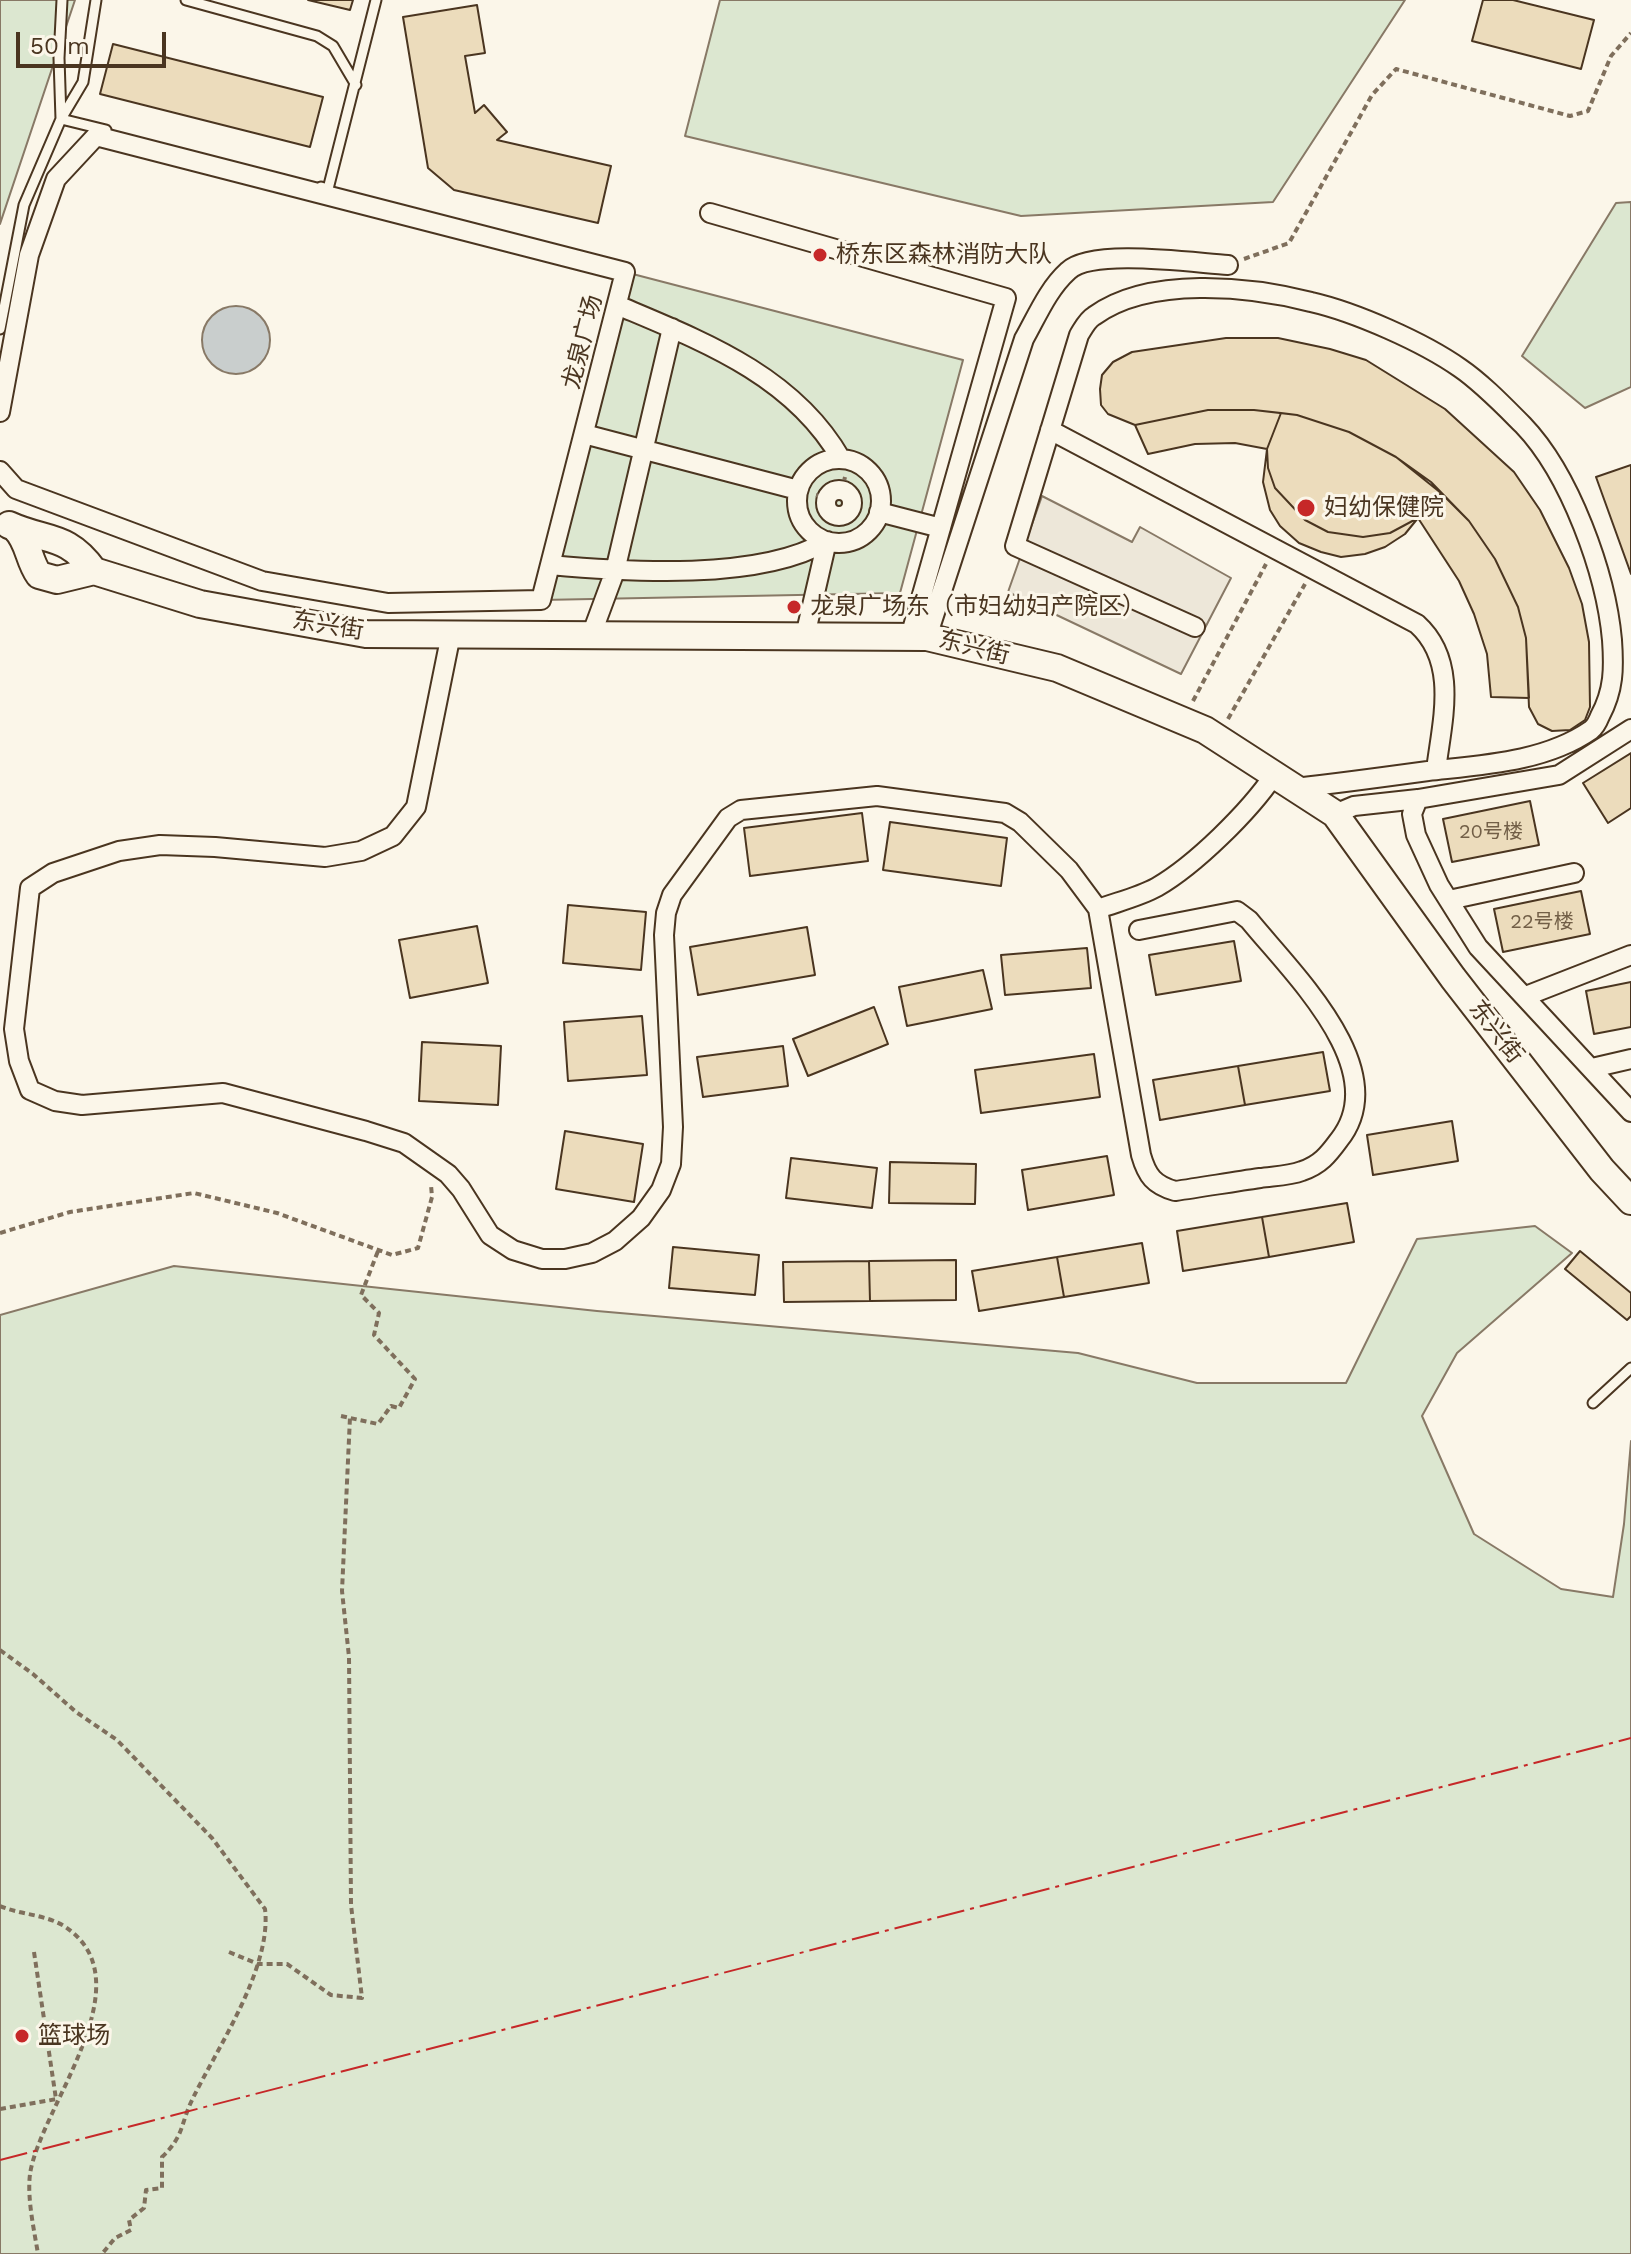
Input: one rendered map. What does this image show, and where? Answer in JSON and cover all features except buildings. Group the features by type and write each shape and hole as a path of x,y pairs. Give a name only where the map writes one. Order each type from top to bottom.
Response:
{"street":[{"name":"龙泉广场","path":"0,412 17,276 29,255 56,179 96,136 328,192 625,272 541,600 388,603 272,582 16,489 0,471"},
{"path":"710,213 1006,298 941,528 919,637"},
{"path":"919,637 1024,339 1048,295 1070,268 1119,258 1228,265"},
{"path":"1098,909 1156,888 1190,863 1264,790 1285,782 1436,770 1542,754 1593,729 1610,697 1614,668 1609,607 1590,548 1562,481 1525,427 1461,368 1399,334 1313,302 1255,291 1165,290 1124,300 1091,317 1079,335 1015,546 1195,627"},
{"path":"617,305 722,350 769,380 827,434 841,459"},
{"path":"592,633 615,571 672,328"},
{"path":"1050,430 1417,624 1430,635 1441,663 1446,697 1436,770"},
{"path":"584,434 798,490"},
{"path":"841,459 855,462 873,476 881,498 879,512 868,531 858,538 846,542 827,541 811,533 803,524 798,513 798,490 811,469 821,463 841,459"},
{"path":"879,512 941,528"},
{"path":"8,524 72,547 94,571 57,580 39,575 22,534 8,524"},
{"path":"550,565 615,571 670,571 753,563 809,552 827,541"},
{"path":"805,636 827,541"},
{"name":"东兴街","path":"94,571 200,604 366,634 919,637 1057,668 1217,738 1335,814 1453,978 1602,1170 1631,1201"},
{"path":"266,616 272,582"},
{"path":"451,634 416,807 393,836 361,851 325,857 160,845 119,851 53,873 30,888 7,1031 30,1090 55,1101 82,1105 223,1093 366,1131 404,1143 448,1174 490,1235 513,1250 542,1259 565,1259 592,1253 615,1241 641,1218 661,1190 671,1164 673,1127 664,935 672,895 728,818 741,810 877,796 1005,813 1020,822 1069,870 1098,909 1141,1155 1145,1171 1157,1186 1175,1191 1301,1172 1322,1162 1344,1134 1357,1105 1353,1073 1345,1048 1322,1010 1249,920 1237,911 1139,930"},
{"path":"1335,814 1354,806 1418,799 1559,775 1631,729"},
{"path":"1418,799 1412,814 1416,835 1449,900 1478,947 1631,1112"},
{"path":"1449,900 1574,873"},
{"path":"1526,996 1631,955"},
{"path":"1592,1068 1631,1059"}],"lane":[{"path":"61,119 59,58 62,0"},
{"path":"0,329 17,276 24,205 61,119 83,82 96,0"},
{"path":"186,0 317,36 333,46 356,85"},
{"path":"328,192 376,0"},
{"path":"61,119 328,192 620,265"},
{"path":"1593,1403 1631,1368"}],"path":[{"path":"1228,265 1289,243 1372,95 1396,69 1570,116 1588,111 1611,56 1631,33"},
{"path":"1182,721 1275,548"},
{"path":"1217,738 1313,569"},
{"path":"0,1233 70,1212 194,1193 277,1213 392,1255 418,1248 432,1197 431,1176"},
{"path":"341,1416 378,1424 391,1406 399,1408 415,1379 374,1335 379,1313 361,1295 378,1251"},
{"path":"229,1952 258,1964 287,1964 331,1995 362,1998 351,1905 349,1657 342,1591 350,1417"},
{"path":"0,1650 76,1712 117,1740 212,1838 265,1909 258,1964 225,2038 191,2100 181,2135 162,2157 162,2188 146,2190 144,2208 129,2220 131,2230 115,2238 102,2254"},
{"path":"0,1906 15,1913 41,1916 65,1927 85,1945 93,1966 96,1987 85,2046 40,2138 30,2176 32,2221 38,2254"},
{"path":"34,1952 53,2090 57,2099"},
{"path":"0,2109 57,2099"}],"green space":[{"path":"0,0 75,0 0,224"},
{"path":"720,0 1405,0 1273,202 1021,216 685,136"},
{"path":"1631,202 1631,387 1585,408 1522,356 1616,203"},
{"path":"625,272 963,360 900,593 541,600"},
{"path":"1535,1226 1572,1253 1457,1353 1422,1416 1474,1534 1561,1589 1613,1597 1624,1524 1631,1441 1631,2254 0,2254 0,1315 174,1266 597,1311 1078,1353 1197,1383 1346,1383 1417,1239"}],"shaded area":[{"path":"236,306 260,316 270,340 260,364 236,374 212,364 202,340 212,316"},
{"path":"1042,496 1132,542 1140,527 1231,578 1181,674 1008,592"}],"power":[{"path":"0,2160 1631,1738"}],"place":[{"name":"桥东区森林消防大队","path":"820,255"},
{"name":"妇幼保健院","path":"1306,508"},
{"name":"龙泉广场东（市妇幼妇产院区）","path":"794,607"},
{"name":"篮球场","path":"22,2036"}]}
